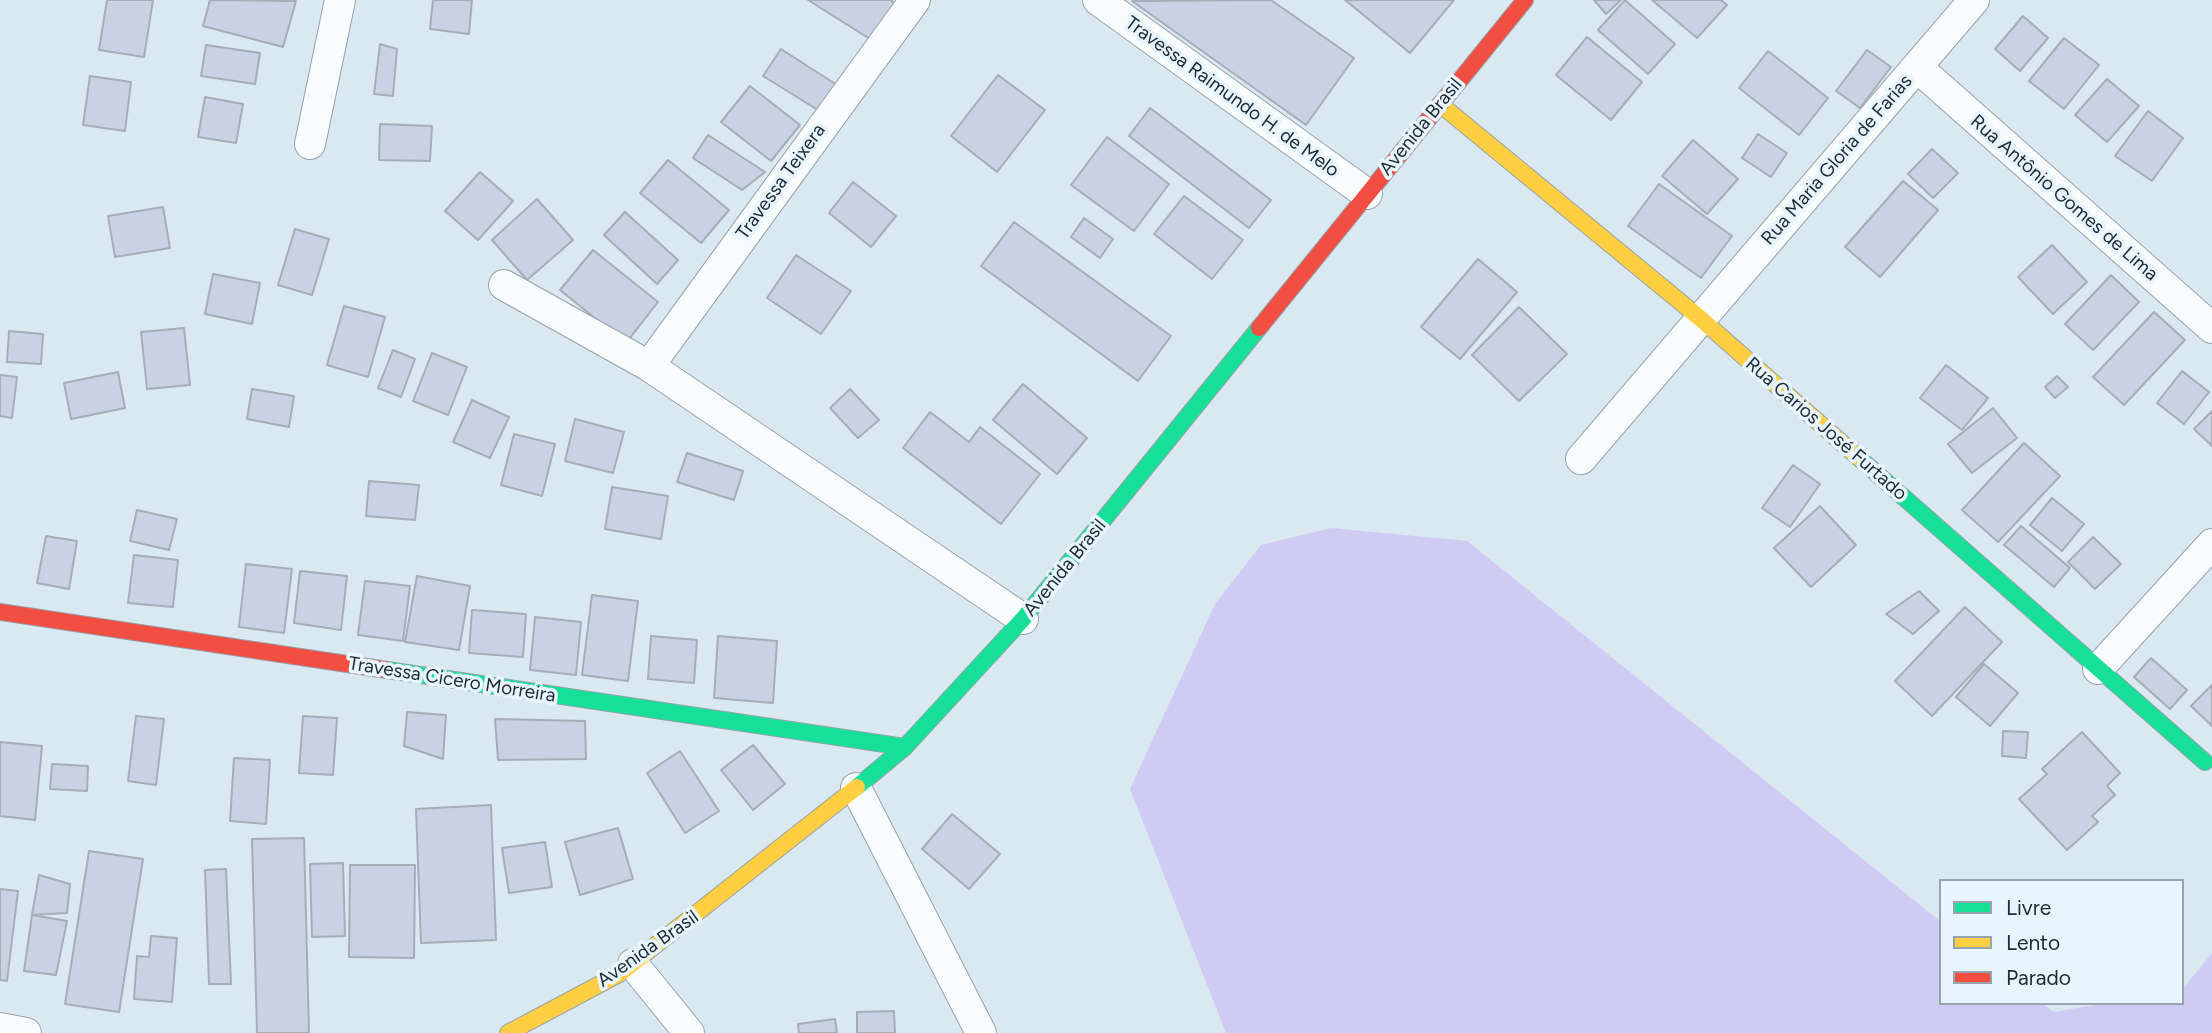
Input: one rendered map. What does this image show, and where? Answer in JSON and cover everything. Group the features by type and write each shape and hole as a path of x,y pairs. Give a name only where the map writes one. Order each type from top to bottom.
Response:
{"street":[{"path":"310,144 340,0"},
{"name":"Travessa Teixera","path":"649,366 915,0"},
{"name":"Travessa Raimundo H. de Melo","path":"1098,0 1367,194"},
{"name":"Avenida Brasil","path":"508,1033 633,964 905,747 1023,619 1525,0"},
{"name":"Rua Maria Gloria de Farias","path":"1581,460 1974,0"},
{"name":"Rua Antônio Gomes de Lima","path":"1917,67 2212,328"},
{"name":"Rua Carios José Furtado","path":"1440,104 1701,319 2206,762"},
{"path":"505,285 649,366 1023,619"},
{"path":"2098,669 2212,544"},
{"name":"Travessa Cicero Morreira","path":"0,612 905,747"},
{"path":"856,788 981,1033"},
{"path":"633,964 690,1033"},
{"path":"0,1028 26,1033"}],"shaded area":[{"path":"1331,528 1467,541 1939,920 1939,1005 2045,1005 2054,1012 2094,1005 2184,1005 2184,988 2212,953 2212,1033 1226,1033 1130,789 1215,604 1261,545"}],"building":[{"path":"107,0 153,0 144,57 99,50"},
{"path":"210,0 296,1 283,47 203,26"},
{"path":"433,0 472,0 469,34 430,29"},
{"path":"808,0 891,0 902,13 881,46"},
{"path":"1271,0 1354,58 1306,125 1132,1"},
{"path":"1345,0 1454,0 1410,53"},
{"path":"1594,0 1621,0 1606,14"},
{"path":"1625,0 1675,44 1648,74 1598,30"},
{"path":"1652,0 1721,0 1727,5 1697,38"},
{"path":"2023,16 2048,38 2020,71 1995,49"},
{"path":"1587,37 1642,82 1611,120 1556,75"},
{"path":"2064,38 2099,65 2064,109 2029,81"},
{"path":"380,44 397,49 393,96 374,94"},
{"path":"206,45 260,53 255,84 201,76"},
{"path":"781,49 837,85 821,112 763,76"},
{"path":"1867,50 1891,67 1860,108 1836,91"},
{"path":"1768,51 1828,98 1799,135 1739,88"},
{"path":"998,75 1045,110 997,172 951,136"},
{"path":"90,76 131,82 125,131 83,125"},
{"path":"2107,79 2139,106 2107,142 2075,115"},
{"path":"750,86 800,125 771,161 721,122"},
{"path":"205,97 243,104 236,143 198,137"},
{"path":"1150,108 1271,200 1249,228 1129,136"},
{"path":"2148,111 2183,138 2152,181 2115,156"},
{"path":"380,124 432,126 430,161 379,160"},
{"path":"1758,134 1787,153 1771,177 1742,158"},
{"path":"708,135 765,172 742,190 693,158"},
{"path":"1107,137 1169,184 1134,231 1071,185"},
{"path":"1693,140 1738,179 1707,214 1662,176"},
{"path":"1932,149 1958,173 1933,198 1908,174"},
{"path":"668,160 729,210 701,243 640,193"},
{"path":"480,172 513,201 478,240 445,211"},
{"path":"1903,181 1938,210 1880,277 1845,247"},
{"path":"853,182 896,216 871,247 829,213"},
{"path":"1659,184 1732,236 1701,278 1628,226"},
{"path":"1184,196 1243,240 1212,279 1154,234"},
{"path":"537,199 573,240 527,280 492,240"},
{"path":"163,207 170,248 115,257 108,216"},
{"path":"625,212 678,260 657,284 604,235"},
{"path":"1084,218 1113,239 1100,258 1071,237"},
{"path":"1014,222 1171,336 1138,381 981,266"},
{"path":"295,229 329,239 312,295 278,285"},
{"path":"2052,245 2087,282 2053,314 2018,277"},
{"path":"593,250 658,302 626,343 560,290"},
{"path":"796,255 851,291 821,334 767,298"},
{"path":"1478,259 1517,292 1460,359 1421,327"},
{"path":"213,274 260,283 252,324 205,314"},
{"path":"2111,275 2139,302 2093,350 2065,324"},
{"path":"344,306 385,317 368,377 327,365"},
{"path":"1519,307 1567,354 1519,401 1472,355"},
{"path":"2154,312 2185,340 2124,405 2093,377"},
{"path":"184,328 190,385 147,389 141,332"},
{"path":"9,331 43,334 41,364 7,362"},
{"path":"393,350 415,359 401,397 378,388"},
{"path":"432,353 467,367 448,415 413,401"},
{"path":"1946,365 1988,398 1962,430 1920,398"},
{"path":"2182,371 2209,392 2184,424 2157,403"},
{"path":"118,372 125,408 71,419 64,383"},
{"path":"0,375 17,377 12,418 0,416"},
{"path":"2057,376 2068,387 2055,398 2045,387"},
{"path":"1023,384 1087,438 1057,474 993,420"},
{"path":"252,389 294,396 289,427 247,419"},
{"path":"850,389 879,420 858,438 830,408"},
{"path":"472,400 509,417 490,458 453,442"},
{"path":"1993,408 2017,438 1972,473 1948,444"},
{"path":"2212,411 2212,446 2194,429"},
{"path":"930,412 969,442 980,427 1040,474 1001,524 903,448"},
{"path":"575,419 624,432 613,473 565,461"},
{"path":"514,434 555,444 542,496 501,485"},
{"path":"2024,443 2060,476 1998,542 1962,510"},
{"path":"687,453 743,471 734,500 677,482"},
{"path":"1793,465 1820,484 1790,527 1762,508"},
{"path":"369,481 419,485 415,520 366,516"},
{"path":"612,487 668,496 661,539 605,529"},
{"path":"2052,498 2084,524 2062,551 2030,525"},
{"path":"1820,506 1856,545 1811,587 1774,548"},
{"path":"137,510 177,519 169,550 130,541"},
{"path":"2021,526 2070,568 2054,587 2004,545"},
{"path":"46,536 77,541 69,589 37,583"},
{"path":"2093,537 2121,564 2095,589 2068,562"},
{"path":"134,555 178,560 173,607 128,603"},
{"path":"246,564 292,569 284,633 239,627"},
{"path":"300,571 347,576 341,630 294,623"},
{"path":"417,576 470,586 459,650 405,642"},
{"path":"365,581 410,586 403,641 358,635"},
{"path":"1919,591 1939,611 1913,634 1886,614"},
{"path":"592,595 638,601 628,681 582,675"},
{"path":"1965,607 2002,642 1932,716 1895,681"},
{"path":"472,610 526,614 523,657 469,653"},
{"path":"535,617 581,622 576,675 530,670"},
{"path":"651,636 697,640 694,683 648,679"},
{"path":"718,636 777,641 773,703 714,698"},
{"path":"2151,658 2187,690 2170,709 2134,677"},
{"path":"1984,664 2018,693 1990,726 1956,697"},
{"path":"2212,685 2212,726 2191,706"},
{"path":"407,712 446,715 443,759 404,746"},
{"path":"136,716 164,719 156,785 128,781"},
{"path":"303,716 337,718 333,775 299,773"},
{"path":"495,719 585,721 586,759 498,760"},
{"path":"2003,731 2028,732 2026,758 2002,756"},
{"path":"2082,732 2120,773 2107,786 2115,795 2092,816 2098,822 2067,850 2019,799 2047,774 2042,769"},
{"path":"0,742 42,746 35,820 0,816"},
{"path":"753,745 785,784 753,810 721,770"},
{"path":"680,751 719,811 685,833 647,773"},
{"path":"234,758 270,760 266,824 230,821"},
{"path":"52,764 88,766 87,791 50,789"},
{"path":"491,805 496,940 421,943 416,809"},
{"path":"952,814 1000,854 969,889 922,849"},
{"path":"618,828 633,879 580,895 565,842"},
{"path":"304,838 309,1033 257,1033 252,839"},
{"path":"545,842 552,887 509,893 502,848"},
{"path":"89,851 143,859 119,1012 65,1004"},
{"path":"343,863 345,936 312,937 310,864"},
{"path":"350,865 415,865 414,958 349,957"},
{"path":"226,869 231,984 209,984 205,870"},
{"path":"39,875 70,884 67,913 32,915"},
{"path":"0,889 18,891 7,981 0,980"},
{"path":"32,915 67,921 56,975 24,971"},
{"path":"151,936 177,938 172,1002 134,999 137,956 149,957"},
{"path":"894,1011 895,1033 857,1033 857,1012"},
{"path":"835,1019 837,1033 799,1033 798,1024"}],"traffic: fast":[{"path":"857,787 905,747 1023,619 1259,328"},
{"path":"1859,458 2205,762"},
{"path":"387,670 905,747"}],"traffic: slow":[{"path":"1440,104 1701,319 1859,458"},
{"path":"508,1033 619,974 857,787"}],"traffic: jam":[{"path":"1259,328 1525,0"},
{"path":"0,612 387,670"}]}
